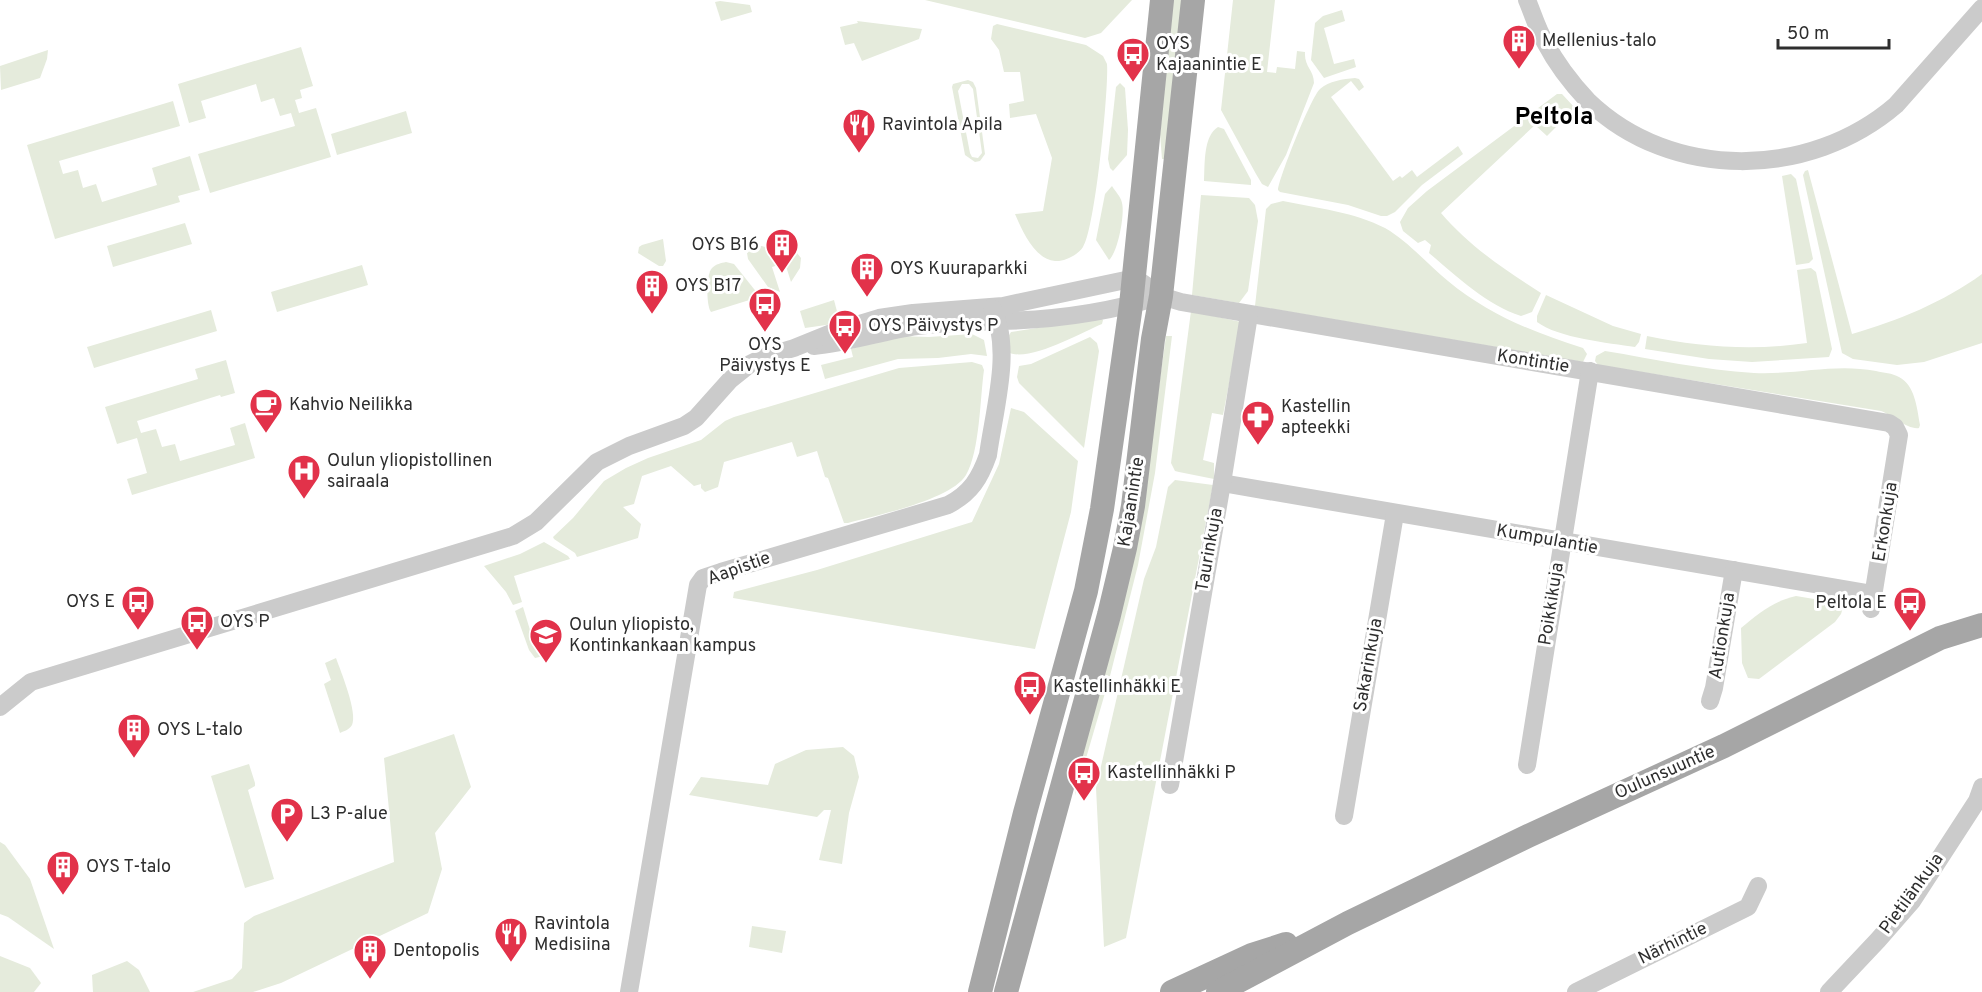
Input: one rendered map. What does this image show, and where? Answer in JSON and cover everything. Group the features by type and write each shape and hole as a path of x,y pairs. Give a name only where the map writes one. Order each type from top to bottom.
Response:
{"main road":[{"name":"Kajaanintie","path":"980,992 1086,591 1102,508 1135,278 1162,0"},
{"name":"Kajaanintie","path":"1006,992 1106,626 1125,548 1134,495 1153,339 1161,296 1193,0"},
{"name":"Oulunsuuntie","path":"1218,992 1348,923 1528,836 1724,746 1940,638 1982,625"},
{"name":"Oulunsuuntie","path":"1172,992 1242,978"}],"street":[{"path":"1527,0 1544,42 1570,80 1589,101 1621,126 1656,144 1688,154 1722,161 1750,162 1795,157 1824,148 1861,131 1882,117 1903,98 1982,8"},
{"path":"998,312 1135,278 1161,296"},
{"path":"0,707 31,682 513,536 536,522 597,462 629,446 684,426 696,418 730,380 750,364 836,331 879,318 913,313 998,312 1062,316 1131,305 1161,296"},
{"name":"Kontintie","path":"1161,296 1249,315 1889,423 1895,427 1899,435"},
{"name":"Aapistie","path":"629,992 698,585 703,578 721,572 948,505 970,491 988,455 1002,358 998,312"},
{"name":"Taurinkuja","path":"1170,785 1249,315"},
{"name":"Poikkikuja","path":"1527,765 1590,371"},
{"name":"Erkonkuja","path":"1872,601 1899,435"},
{"name":"Kumpulantie","path":"1222,483 1561,543 1734,570 1872,601"},
{"name":"Sakarinkuja","path":"1344,816 1395,513"},
{"name":"Autionkuja","path":"1710,700 1734,570"},
{"name":"Pietilänkuja","path":"1829,992 1912,901 1980,797"},
{"name":"Närhintie","path":"1576,992 1748,907 1758,886"}],"green space":[{"path":"925,0 1132,0 1101,33 1085,38"},
{"path":"1173,0 1183,0 1166,159 1162,159 1160,134"},
{"path":"1233,0 1275,0 1267,72 1276,73 1277,67 1295,69 1297,51 1305,52 1306,61 1314,79 1286,155 1268,187 1262,184 1221,110"},
{"path":"715,2 750,5 752,12 721,21"},
{"path":"1342,10 1345,21 1324,28 1334,64 1354,59 1356,67 1324,78 1311,60 1315,23 1323,16"},
{"path":"857,21 922,29 919,39 862,61 854,43 845,45 840,27 858,23"},
{"path":"997,24 1086,45 1103,56 1107,64 1100,158 1088,235 1081,250 1066,259 1055,261 1041,255 1030,243 1015,214 1043,211 1052,158 1036,114 1010,118 1009,104 1024,101 1020,72 1004,72 999,50 991,39 993,26"},
{"path":"301,47 313,86 300,90 302,98 295,100 299,113 316,108 331,157 210,193 198,154 295,126 291,113 280,116 274,98 261,102 256,84 201,101 206,118 189,123 178,84"},
{"path":"48,50 40,78 1,90 0,66"},
{"path":"1359,79 1364,87 1359,91 1351,81 1331,97 1393,181 1400,176 1402,178 1412,170 1417,177 1458,146 1463,154 1422,185 1395,212 1387,216 1278,190 1296,138 1320,89 1328,84"},
{"path":"968,80 973,82 976,88 985,154 980,161 975,162 965,155 953,84","holes":["962,84 969,84 973,89 982,153 978,158 972,157 970,153 958,91"]},
{"path":"1120,83 1125,88 1127,155 1113,171 1108,159 1116,87"},
{"path":"1557,94 1562,94 1575,108 1547,136 1535,125 1441,213 1475,247 1541,293 1532,312 1521,316 1496,305 1472,289 1429,253 1431,245 1425,240 1418,243 1403,231 1400,222 1408,208 1427,191"},
{"path":"173,101 180,126 59,161 63,174 78,170 83,188 96,184 102,202 157,185 152,168 190,156 200,190 178,196 180,202 55,239 27,145"},
{"path":"406,111 412,133 337,155 331,134"},
{"path":"1218,127 1224,129 1251,180 1251,185 1204,181 1207,144 1213,131"},
{"path":"1808,170 1852,334 1920,310 1982,274 1982,343 1924,362 1897,365 1853,359 1842,353 1803,175"},
{"path":"1791,174 1796,179 1813,259 1809,263 1796,265 1782,176"},
{"path":"1112,186 1123,208 1118,241 1109,260 1096,240 1105,194"},
{"path":"1201,195 1249,198 1255,205 1258,221 1248,291 1239,303 1192,295"},
{"path":"1283,201 1348,214 1385,228 1479,304 1529,329 1583,348 1587,354 1583,362 1255,306 1266,209 1271,204"},
{"path":"185,223 192,244 113,267 107,246"},
{"path":"663,239 666,261 663,266 659,266 638,253 642,245"},
{"path":"756,245 797,253 801,258 800,268 791,282 785,263 772,267 780,292 768,287 748,259 747,253"},
{"path":"720,263 734,264 759,297 711,312 708,297 710,271"},
{"path":"362,265 368,285 277,312 271,292"},
{"path":"1811,268 1816,272 1832,349 1829,357 1752,362 1709,359 1645,349 1647,336 1727,347 1767,347 1807,343 1797,270"},
{"path":"1546,295 1613,326 1641,334 1639,342 1635,347 1598,342 1546,328 1537,322 1537,316"},
{"path":"834,300 840,323 805,328 800,311"},
{"path":"211,310 217,331 94,368 87,347"},
{"path":"1191,311 1241,322 1223,415 1212,413 1203,460 1214,463 1214,479 1175,471 1171,463"},
{"path":"1101,318 1102,324 1054,346 1028,354 1007,352 1007,339 1011,332"},
{"path":"972,334 984,340 987,356 971,354 898,359 825,379 821,365 853,357 851,349 897,336 929,337"},
{"path":"1166,336 1172,336 1155,473 1138,565 1110,676 1075,796 1078,770 1147,472"},
{"path":"1090,337 1097,343 1099,351 1084,448 1019,383 1017,377 1019,366 1031,364"},
{"path":"1605,351 1735,372 1770,373 1845,368 1891,374 1909,385 1920,425 1919,428 1910,427 1881,411 1598,365 1595,361 1596,356"},
{"path":"226,360 235,393 221,397 220,395 137,421 141,433 156,429 162,447 175,444 180,461 235,445 230,428 245,423 255,458 132,495 127,479 147,473 137,438 117,444 105,407 198,379 195,369"},
{"path":"972,362 982,365 984,370 977,439 971,465 958,484 930,499 894,511 844,523 817,451 797,457 792,442 724,462 718,487 705,492 701,484 694,486 671,466 642,476 634,504 623,507 641,524 638,538 577,557 553,537 573,518 604,481 648,458 701,440 725,421 734,417 899,368"},
{"path":"1011,408 1024,412 1078,461 1071,512 1035,649 733,598 734,592 817,570 972,522 999,464"},
{"path":"1175,480 1213,485 1126,938 1104,947 1096,788 1144,579 1156,547 1168,487"},
{"path":"544,542 570,559 514,576 522,602 513,605 506,592 484,566 520,554"},
{"path":"1796,596 1844,604 1835,622 1759,679 1748,678 1742,663 1741,628 1767,608"},
{"path":"523,607 537,653 543,652 544,656 535,658 529,650 515,611"},
{"path":"336,658 353,711 351,727 340,733 324,684 331,680 325,663"},
{"path":"454,734 471,787 435,833 442,869 428,913 281,983 253,992 193,992 232,979 242,968 244,923 254,916 394,862 384,758"},
{"path":"843,747 854,756 859,777 849,813 842,864 819,860 831,810 824,810 817,817 689,795 701,777 768,785 775,764 806,750"},
{"path":"249,764 255,786 248,790 274,879 245,888 211,776"},
{"path":"0,842 5,845 30,879 54,949 8,917 0,914"},
{"path":"752,926 786,931 782,953 749,947"},
{"path":"0,956 30,968 41,983 34,992 0,992"},
{"path":"127,961 139,970 150,992 93,992 92,975"}],"place":[{"name":"Mellenius-talo","path":"1519,70"},
{"name":"OYS Kajaanintie E","path":"1133,83"},
{"name":"Ravintola Apila","path":"859,154"},
{"name":"OYS B16","path":"782,274"},
{"name":"OYS Kuuraparkki","path":"867,298"},
{"name":"OYS B17","path":"652,315"},
{"name":"OYS Päivystys E","path":"765,333"},
{"name":"OYS Päivystys P","path":"845,355"},
{"name":"Kahvio Neilikka","path":"266,434"},
{"name":"Kastellin apteekki","path":"1258,446"},
{"name":"Oulun yliopistollinen sairaala","path":"304,500"},
{"name":"OYS E","path":"138,631"},
{"name":"Peltola E","path":"1910,632"},
{"name":"OYS P","path":"197,651"},
{"name":"Oulun yliopisto, Kontinkankaan kampus","path":"546,664"},
{"name":"Kastellinhäkki E","path":"1030,716"},
{"name":"OYS L-talo","path":"134,759"},
{"name":"Kastellinhäkki P","path":"1084,802"},
{"name":"L3 P-alue","path":"287,843"},
{"name":"OYS T-talo","path":"63,896"},
{"name":"Ravintola Medisiina","path":"511,963"},
{"name":"Dentopolis","path":"370,980"}],"district":[{"name":"Peltola","path":"1554,118"}]}
